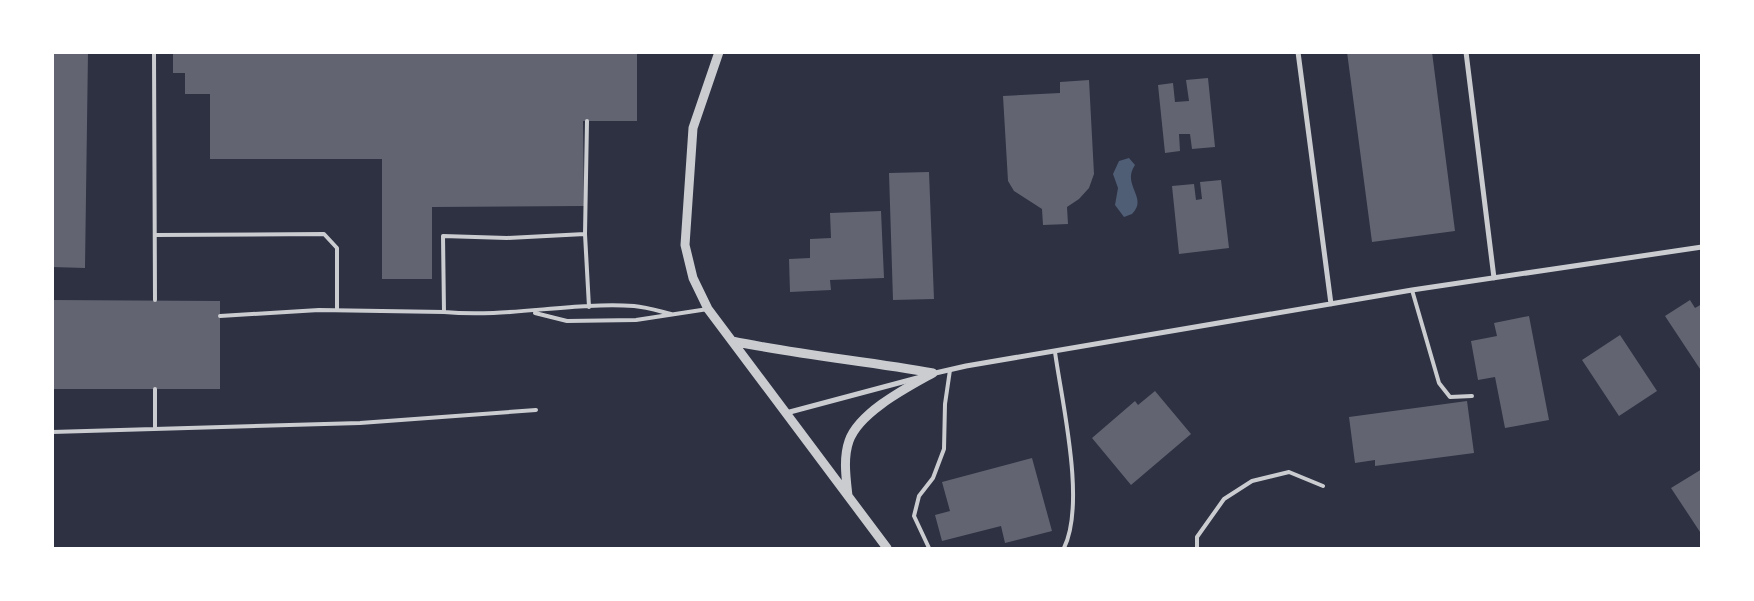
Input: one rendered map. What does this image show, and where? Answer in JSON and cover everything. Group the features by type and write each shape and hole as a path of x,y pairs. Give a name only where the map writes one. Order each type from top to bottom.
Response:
{"street":[{"path":"719,52 693,128 685,245 693,278 708,309 887,548"},
{"path":"1298,52 1331,304"},
{"path":"1466,52 1494,278"},
{"path":"786,413 933,373 1412,290 1702,247"},
{"path":"732,341 783,352 869,361 933,373"},
{"path":"848,497 845,466 849,440 864,420 888,399 933,373"}],"lane":[{"path":"154,52 155,300"},
{"path":"587,120 585,234 589,307"},
{"path":"155,235 324,234 337,248 337,310"},
{"path":"444,312 443,236 506,238 585,234"},
{"path":"1412,290 1439,382 1450,397 1472,396"},
{"path":"220,316 337,310 531,312 589,307 635,306 671,314"},
{"path":"531,312 567,321 636,320 708,309"},
{"path":"1055,352 1074,487 1074,512 1064,548"},
{"path":"929,548 914,516 919,496 933,478 944,449 945,404 950,370"},
{"path":"155,389 155,429"},
{"path":"52,432 360,423 536,410"},
{"path":"1197,548 1197,537 1224,499 1252,481 1289,472 1323,486"}],"water":[{"path":"1129,158 1135,165 1131,179 1138,202 1132,214 1124,217 1115,205 1118,188 1113,174 1119,161"}],"building":[{"path":"52,52 88,52 85,268 52,267"},
{"path":"173,52 637,52 637,121 583,121 584,206 432,207 432,279 382,279 382,159 210,159 210,94 185,94 185,73 173,73"},
{"path":"1347,52 1432,52 1455,231 1372,242"},
{"path":"1208,78 1215,147 1192,149 1190,134 1179,134 1180,151 1165,153 1158,85 1173,83 1175,102 1189,101 1186,80"},
{"path":"1089,80 1094,174 1089,188 1079,199 1067,207 1068,224 1043,225 1042,209 1014,191 1008,181 1003,96 1060,93 1060,82"},
{"path":"929,172 934,299 893,300 889,173"},
{"path":"1221,180 1229,248 1179,254 1172,186 1194,184 1196,200 1202,199 1200,182"},
{"path":"881,211 884,278 830,280 831,290 790,292 789,259 810,258 810,239 831,238 830,213"},
{"path":"52,300 220,301 220,389 52,389"},
{"path":"1690,300 1695,308 1702,304 1702,372 1665,316"},
{"path":"1529,316 1549,420 1505,428 1495,377 1478,380 1471,341 1497,336 1494,323"},
{"path":"1620,335 1657,391 1619,416 1582,360"},
{"path":"1155,391 1191,434 1131,485 1092,438 1135,401 1138,405"},
{"path":"1467,401 1474,453 1375,466 1375,460 1355,463 1349,417"},
{"path":"1032,458 1052,531 1005,543 1001,526 942,541 935,515 950,511 942,482"},
{"path":"1702,469 1702,535 1671,488"}]}
